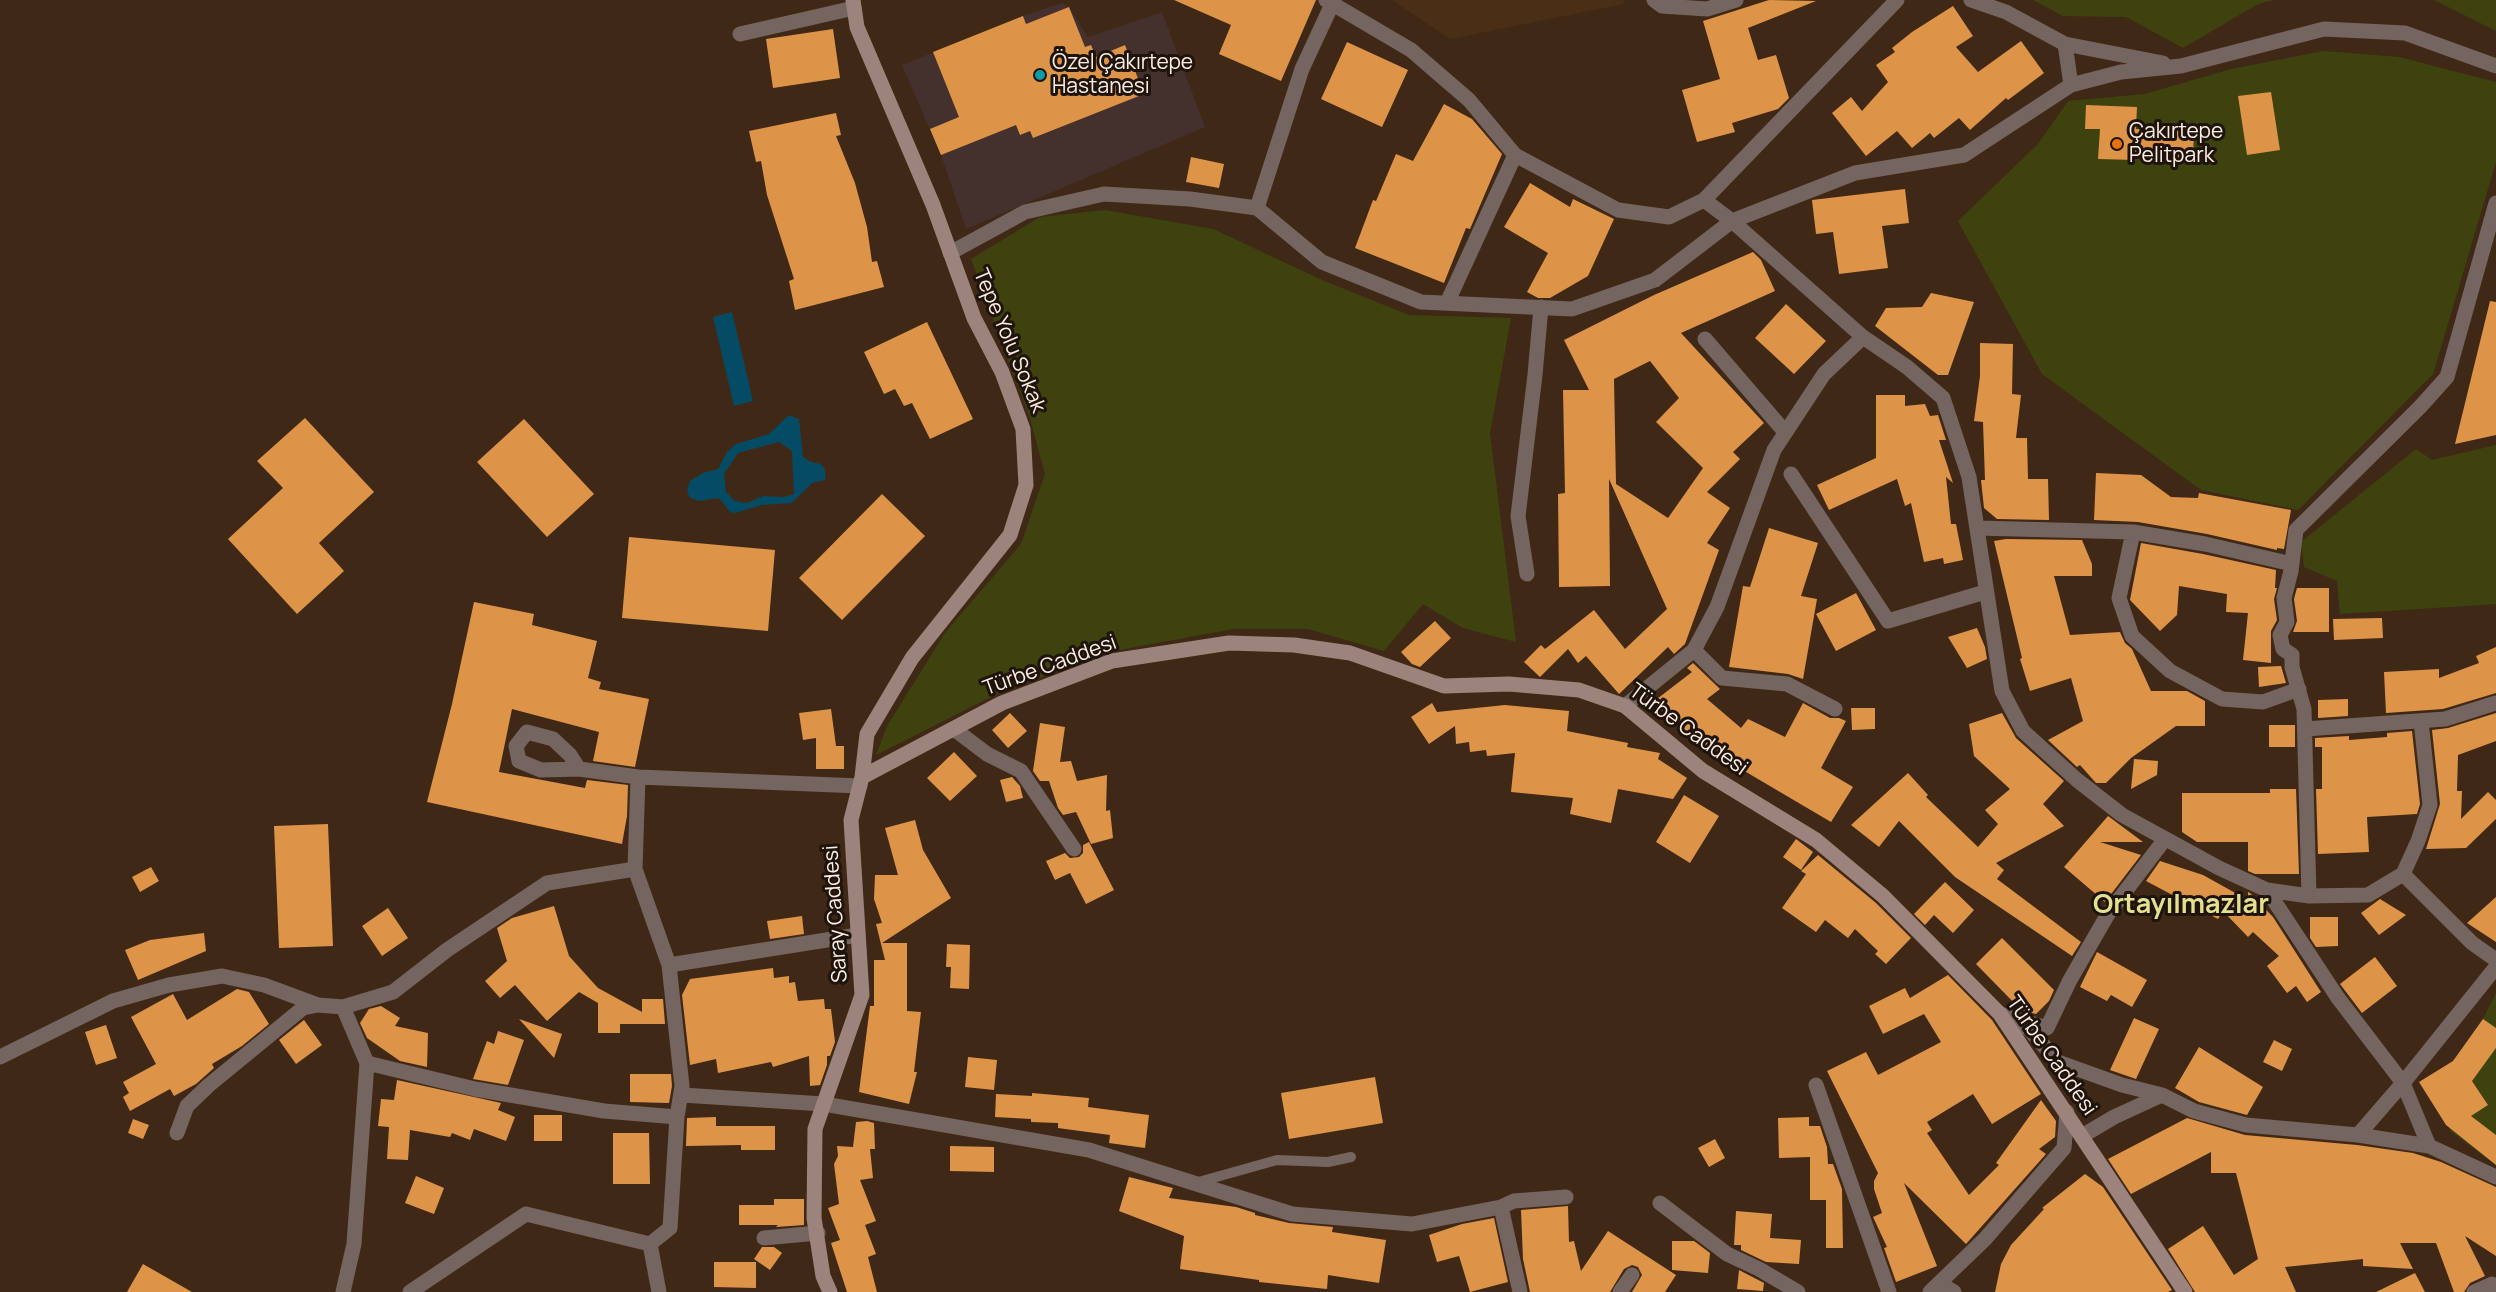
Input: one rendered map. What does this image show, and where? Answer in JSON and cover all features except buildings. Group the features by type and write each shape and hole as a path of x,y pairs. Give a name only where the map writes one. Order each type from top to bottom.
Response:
{"street":[{"path":"1654,0 1662,6 1707,9 1736,0"},
{"path":"1257,208 1302,69 1331,1 1412,50 1469,100 1515,155 1618,210 1668,217 1704,200 1898,0"},
{"path":"1971,0 2006,12 2065,44 2181,66"},
{"path":"740,34 853,4"},
{"name":"Tepe Yolu Sokak","path":"853,4 857,27 933,205 974,318 1002,372 1023,429 1026,485 1010,535 912,658 867,734 861,782"},
{"path":"950,253 1024,212 1104,194 1190,199 1257,208 1322,262 1421,302 1572,309 1655,280 1732,221 1856,173 1964,155 2071,85 2121,72 2181,66 2324,29 2405,33 2496,66"},
{"path":"2065,44 2071,85"},
{"path":"1447,303 1515,155"},
{"path":"1704,200 1732,221 1863,337 1907,367 1943,398 1969,477 2002,691 2024,731 2077,780 2122,815 2218,868 2267,890 2309,896 2368,895 2403,874 2418,841 2430,805 2421,721"},
{"path":"2309,896 2304,709 2292,667 2292,656 2283,649 2280,635 2287,622 2284,598 2292,564 2296,530 2420,407 2446,377 2496,203"},
{"path":"1527,574 1518,516 1541,307"},
{"path":"1625,706 1694,650 1717,607 1774,450 1824,374 1863,337"},
{"path":"1706,339 1785,432"},
{"path":"1791,474 1888,621 1985,592"},
{"path":"1977,528 2133,532 2205,544 2292,564"},
{"path":"2133,532 2119,598 2132,636 2170,670 2222,699 2263,702 2298,689"},
{"name":"Türbe Caddesi","path":"861,782 1002,703 1112,661 1229,644 1294,645 1339,652 1444,686 1509,684 1580,690 1625,706 1703,771 1816,840 1883,896 2000,1014 2067,1112 2182,1291"},
{"path":"1694,650 1722,678 1787,684 1835,709"},
{"path":"2305,729 2445,719 2496,702"},
{"path":"954,729 987,754 1021,771 1074,849"},
{"path":"579,769 638,777 861,782"},
{"path":"638,777 635,869 669,965 682,1095 677,1117 670,1228 650,1244"},
{"name":"Saray Caddesi","path":"830,1292 823,1276 814,1218 815,1129 862,994 851,820 861,782"},
{"path":"2000,1014 2047,1028 2070,980 2108,914 2165,838"},
{"path":"0,1057 113,1000 169,985 222,976 264,986 318,1005 343,1007 393,992 447,950 547,883 635,869"},
{"path":"2403,874 2472,943 2496,960"},
{"path":"2267,890 2338,998 2403,1083 2429,1146"},
{"path":"669,965 858,935"},
{"path":"2358,1135 2496,967"},
{"path":"177,1133 187,1106 209,1085 303,1008 318,1005"},
{"path":"343,1007 367,1064 354,1244 343,1292"},
{"path":"2000,1014 2029,1029 2058,1062 2162,1095 2194,1111 2246,1125 2358,1135 2429,1146 2496,1177"},
{"path":"367,1064 475,1089 604,1111 677,1117"},
{"path":"1816,1085 1889,1292"},
{"path":"682,1095 824,1104 1089,1150 1292,1214 1412,1224 1501,1207 1514,1201 1566,1197"},
{"path":"2082,1136 2114,1117 2162,1095"},
{"path":"1935,1287 1985,1239 2064,1148 2067,1112"},
{"path":"1660,1203 1727,1254 1798,1292"},
{"path":"1501,1207 1519,1289 1503,1292"},
{"path":"410,1292 526,1214 650,1244"},
{"path":"764,1238 818,1233"},
{"path":"650,1244 659,1292"},
{"path":"1620,1292 1632,1275"},
{"path":"2474,1292 2492,1284 2496,1287"},
{"path":"1935,1287 1954,1292"}],"lane":[{"path":"1192,1184 1277,1160 1328,1161 1351,1156"}],"shaded area":[{"path":"1392,0 1624,0 1624,4 1450,39"},
{"path":"1062,3 1069,7 1088,37 1162,12 1205,127 966,229 941,155 902,65 1023,16"}],"green space":[{"path":"2033,0 2274,0 2258,4 2183,48 2126,17 2063,16"},
{"path":"2434,0 2496,0 2496,31"},
{"path":"2324,51 2399,57 2496,82 2496,162 2433,374 2298,510 2201,490 2042,374 1958,221 2038,144 2068,101 2145,94 2231,69"},
{"path":"1105,210 1213,229 1322,280 1409,315 1511,318 1490,433 1516,642 1463,628 1423,604 1384,651 1308,629 1233,629 1108,652 997,694 876,755 887,726 945,633 1021,544 1045,474 1030,418 971,259 1040,217"},
{"path":"2496,445 2496,604 2340,614 2337,581 2304,567 2301,542 2416,449 2432,460"},
{"path":"2496,993 2496,1165 2449,1130 2488,1105 2458,1058 2459,1053 2483,1019"}],"water":[{"path":"732,312 753,401 734,406 713,317"},
{"path":"789,415 799,419 803,457 821,464 825,470 825,480 812,483 792,503 761,505 735,513 730,512 719,498 699,501 690,498 687,491 690,481 703,473 718,469 727,452 736,444 769,434","holes":["779,442 792,451 794,494 783,497 763,496 747,503 735,501 726,492 724,474 738,453"]}],"place":[{"name":"Özel Çakırtepe Hastanesi","path":"1040,75"},
{"name":"Çakırtepe Pelitpark","path":"2117,144"}],"district":[{"name":"Ortayılmazlar","path":"2181,905"}]}
